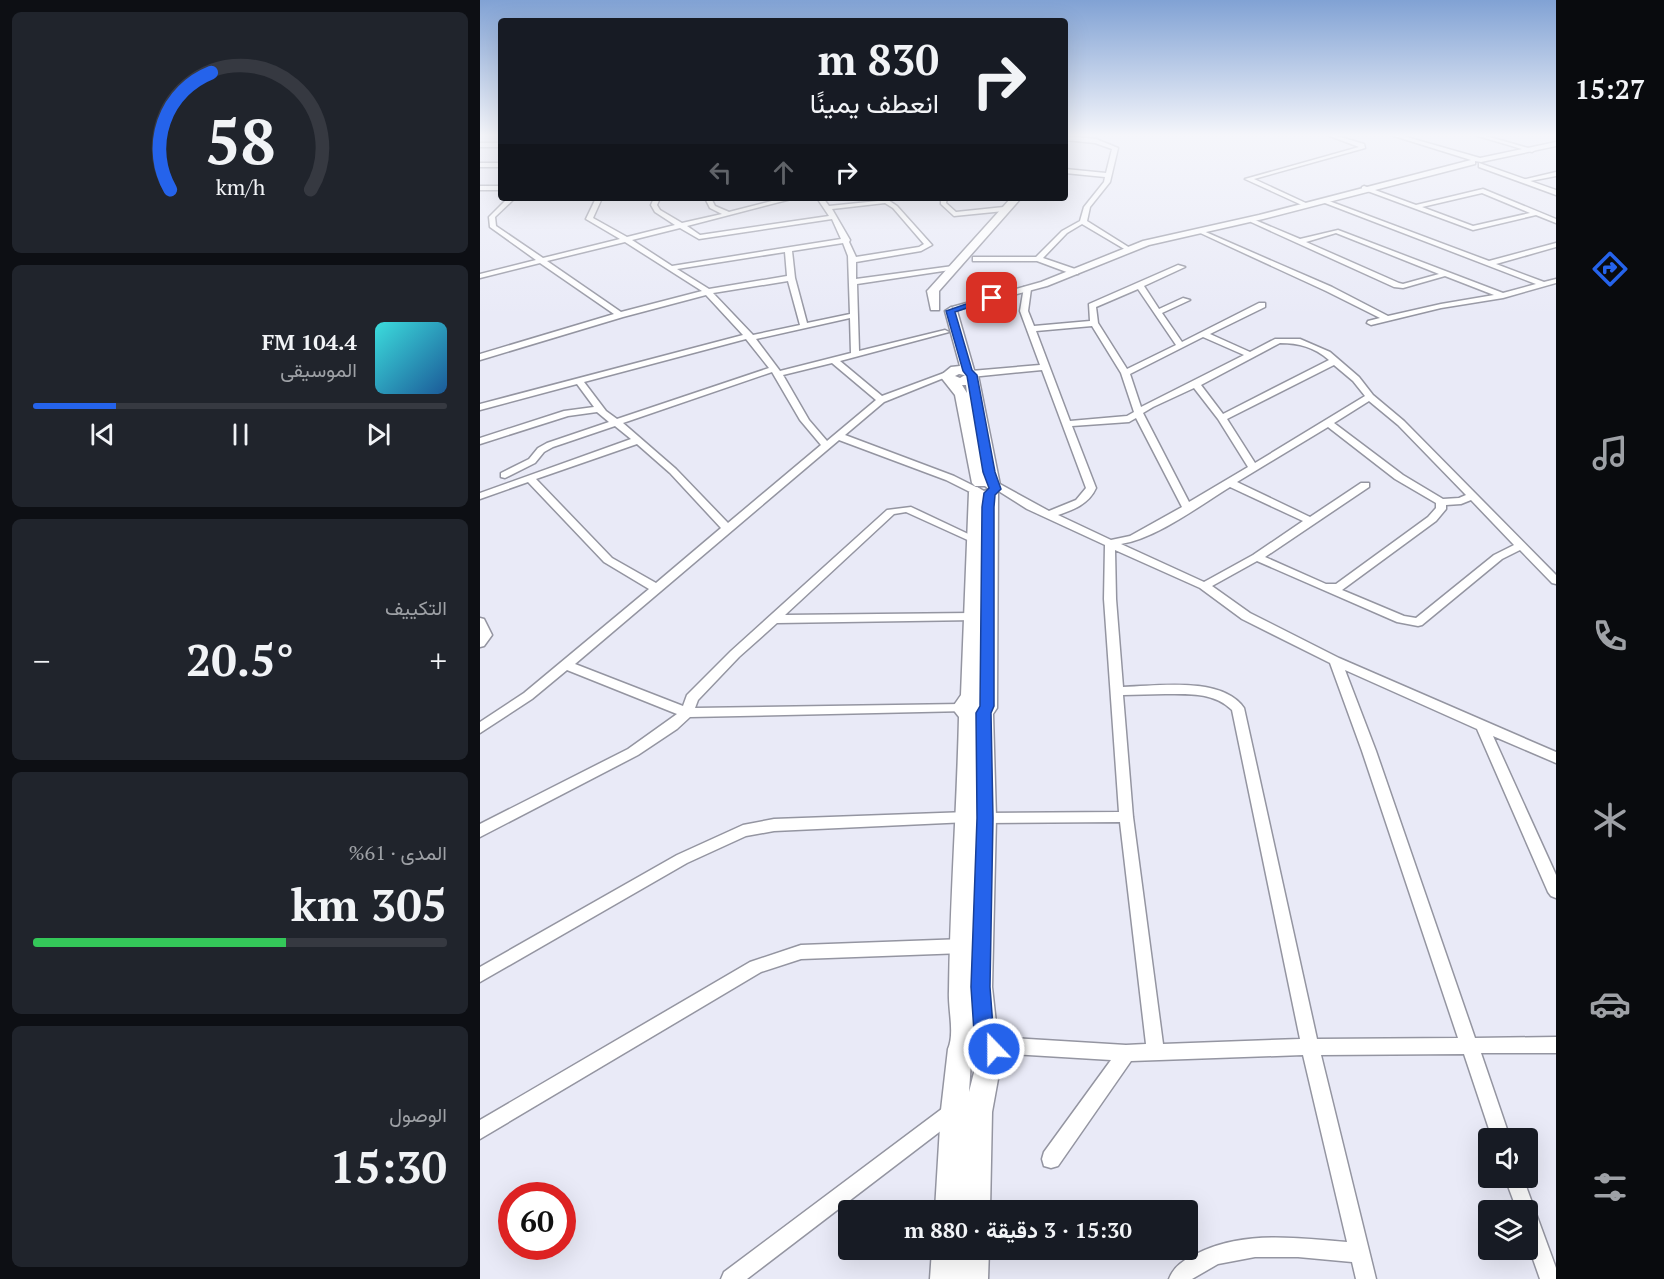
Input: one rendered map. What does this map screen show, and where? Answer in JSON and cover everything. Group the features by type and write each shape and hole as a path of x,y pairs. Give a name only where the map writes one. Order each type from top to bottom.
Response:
{"main road":[{"path":"974,708 985,489 962,395 944,290 970,258 1004,209 1013,201"},
{"path":"959,375 945,332 947,307 933,291 950,268 970,258 979,250 1022,201"},
{"path":"976,1200 980,987 972,617 976,540 985,489"},
{"path":"950,1200 954,1110 978,1044 961,993 977,817"},
{"path":"945,1279 946,1260"},
{"path":"973,1279 974,1260"}],"street":[{"path":"1083,222 1087,207 1097,196"},
{"path":"1285,196 1306,205"},
{"path":"947,307 974,303 1027,289 1075,272 1128,249 1341,196"},
{"path":"1202,230 1253,221 1344,196"},
{"path":"1384,196 1473,228 1537,213"},
{"path":"1415,207 1463,196"},
{"path":"1495,196 1556,221"},
{"path":"509,201 489,218 494,227 620,315"},
{"path":"597,201 589,219 627,240 708,292 750,337 776,372 807,425 826,445"},
{"path":"656,201 655,210 694,235 707,237 834,217"},
{"path":"709,201 712,207 728,214"},
{"path":"766,201 770,203"},
{"path":"480,276 779,201"},
{"path":"822,201 847,240 852,260 855,354"},
{"path":"827,208 878,201"},
{"path":"852,260 927,248 926,243 895,207 886,201"},
{"path":"943,201 954,214 1004,209"},
{"path":"1327,201 1545,285"},
{"path":"1253,221 1401,286 1445,274"},
{"path":"1038,259 1060,236 1076,224 1083,222 1128,249"},
{"path":"1202,230 1329,289 1389,320"},
{"path":"1297,242 1334,231 1503,296"},
{"path":"670,268 847,240"},
{"path":"1491,263 1556,245"},
{"path":"788,249 790,278 804,325"},
{"path":"970,258 1038,259 1075,272"},
{"path":"1180,267 1092,306 1094,323 1125,373 1139,414 1186,506"},
{"path":"853,282 950,268"},
{"path":"480,357 620,315 708,292 790,278"},
{"path":"1371,323 1441,306 1503,296 1556,281"},
{"path":"1138,284 1180,345"},
{"path":"1027,289 1024,311 1091,488 1090,493 1084,499 1048,515"},
{"path":"1158,312 1186,300"},
{"path":"1125,373 1262,305"},
{"path":"480,407 750,337 854,315"},
{"path":"1030,329 1094,323"},
{"path":"506,475 532,461 540,450 616,423 776,372 945,332"},
{"path":"1203,334 1250,355"},
{"path":"1068,424 1129,419 1150,405 1278,341 1292,339 1312,346 1335,361 1356,379 1370,397 1401,423 1556,580"},
{"path":"834,360 881,400"},
{"path":"1222,418 1335,361"},
{"path":"480,728 528,696 881,400 926,383 959,375 1044,367"},
{"path":"578,380 599,409 673,471 728,528"},
{"path":"1196,384 1222,418 1253,467"},
{"path":"1110,543 1133,539 1370,397"},
{"path":"480,441 567,413 599,409"},
{"path":"1329,423 1399,477 1441,502 1461,501 1473,496"},
{"path":"838,436 985,489 1048,515 1204,586 1246,616 1335,661 1556,758"},
{"path":"480,496 638,440"},
{"path":"530,479 608,560 656,588"},
{"path":"1228,482 1311,521"},
{"path":"1204,586 1257,557 1365,486"},
{"path":"1324,587 1338,588 1432,519 1441,509 1441,502"},
{"path":"480,831 633,752 672,726 687,713 692,698 773,619 896,510 915,511 976,540"},
{"path":"1110,543 1110,599 1119,691 1126,817 1156,1053"},
{"path":"1257,557 1401,619 1418,622 1498,557 1520,546"},
{"path":"773,619 972,617"},
{"path":"480,622 486,635 480,643"},
{"path":"1335,661 1369,752 1498,1128"},
{"path":"564,664 687,713 974,708"},
{"path":"1119,691 1207,690 1230,698 1238,708 1310,1047 1366,1279"},
{"path":"1482,725 1556,892"},
{"path":"480,975 682,859 743,831 774,825 977,817 1126,817"},
{"path":"480,1130 756,966 801,952 964,946"},
{"path":"978,1044 1126,1053 1310,1047 1556,1045"},
{"path":"1051,1159 1126,1053"},
{"path":"731,1279 954,1110"},
{"path":"1179,1279 1182,1274 1212,1254 1247,1246 1360,1253"},
{"path":"1538,1246 1550,1279"}],"route":[{"path":"992,298 957,307 951,311 968,371 972,375 989,472 995,487 990,493 988,507 987,708 983,713 985,818 980,987 984,1032 991,1037 994,1049"}]}
